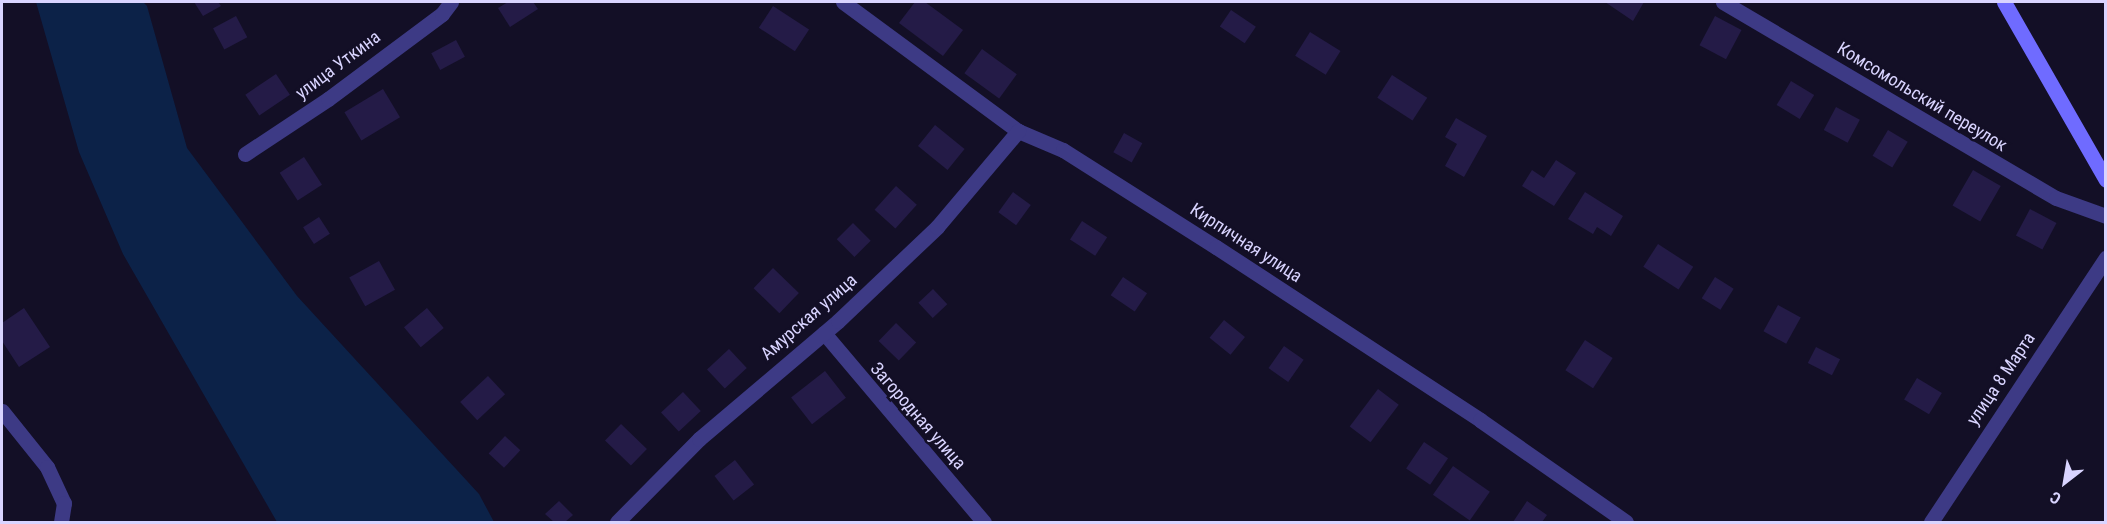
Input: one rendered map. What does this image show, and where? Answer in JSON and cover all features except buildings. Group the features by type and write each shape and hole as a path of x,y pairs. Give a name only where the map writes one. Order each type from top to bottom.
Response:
{"main road":[{"path":"2004,2 2106,180"}],"street":[{"name":"улица Уткина","path":"245,154 328,99 442,14 452,2"},
{"name":"Кирпичная улица","path":"843,2 1018,132 1063,150 1216,247 1480,420 1626,522"},
{"name":"Комсомольский переулок","path":"1723,2 2055,198 2106,216"},
{"name":"Амурская улица","path":"617,522 699,439 824,333 938,227 1018,132"},
{"name":"улица 8 Марта","path":"1931,522 2106,258"},
{"name":"Загородная улица","path":"824,333 984,522"},
{"path":"2,411 47,467 64,503 61,522"}],"water":[{"path":"36,2 143,2 147,6 187,148 297,296 479,494 494,522 277,522 123,254 79,152"}]}
